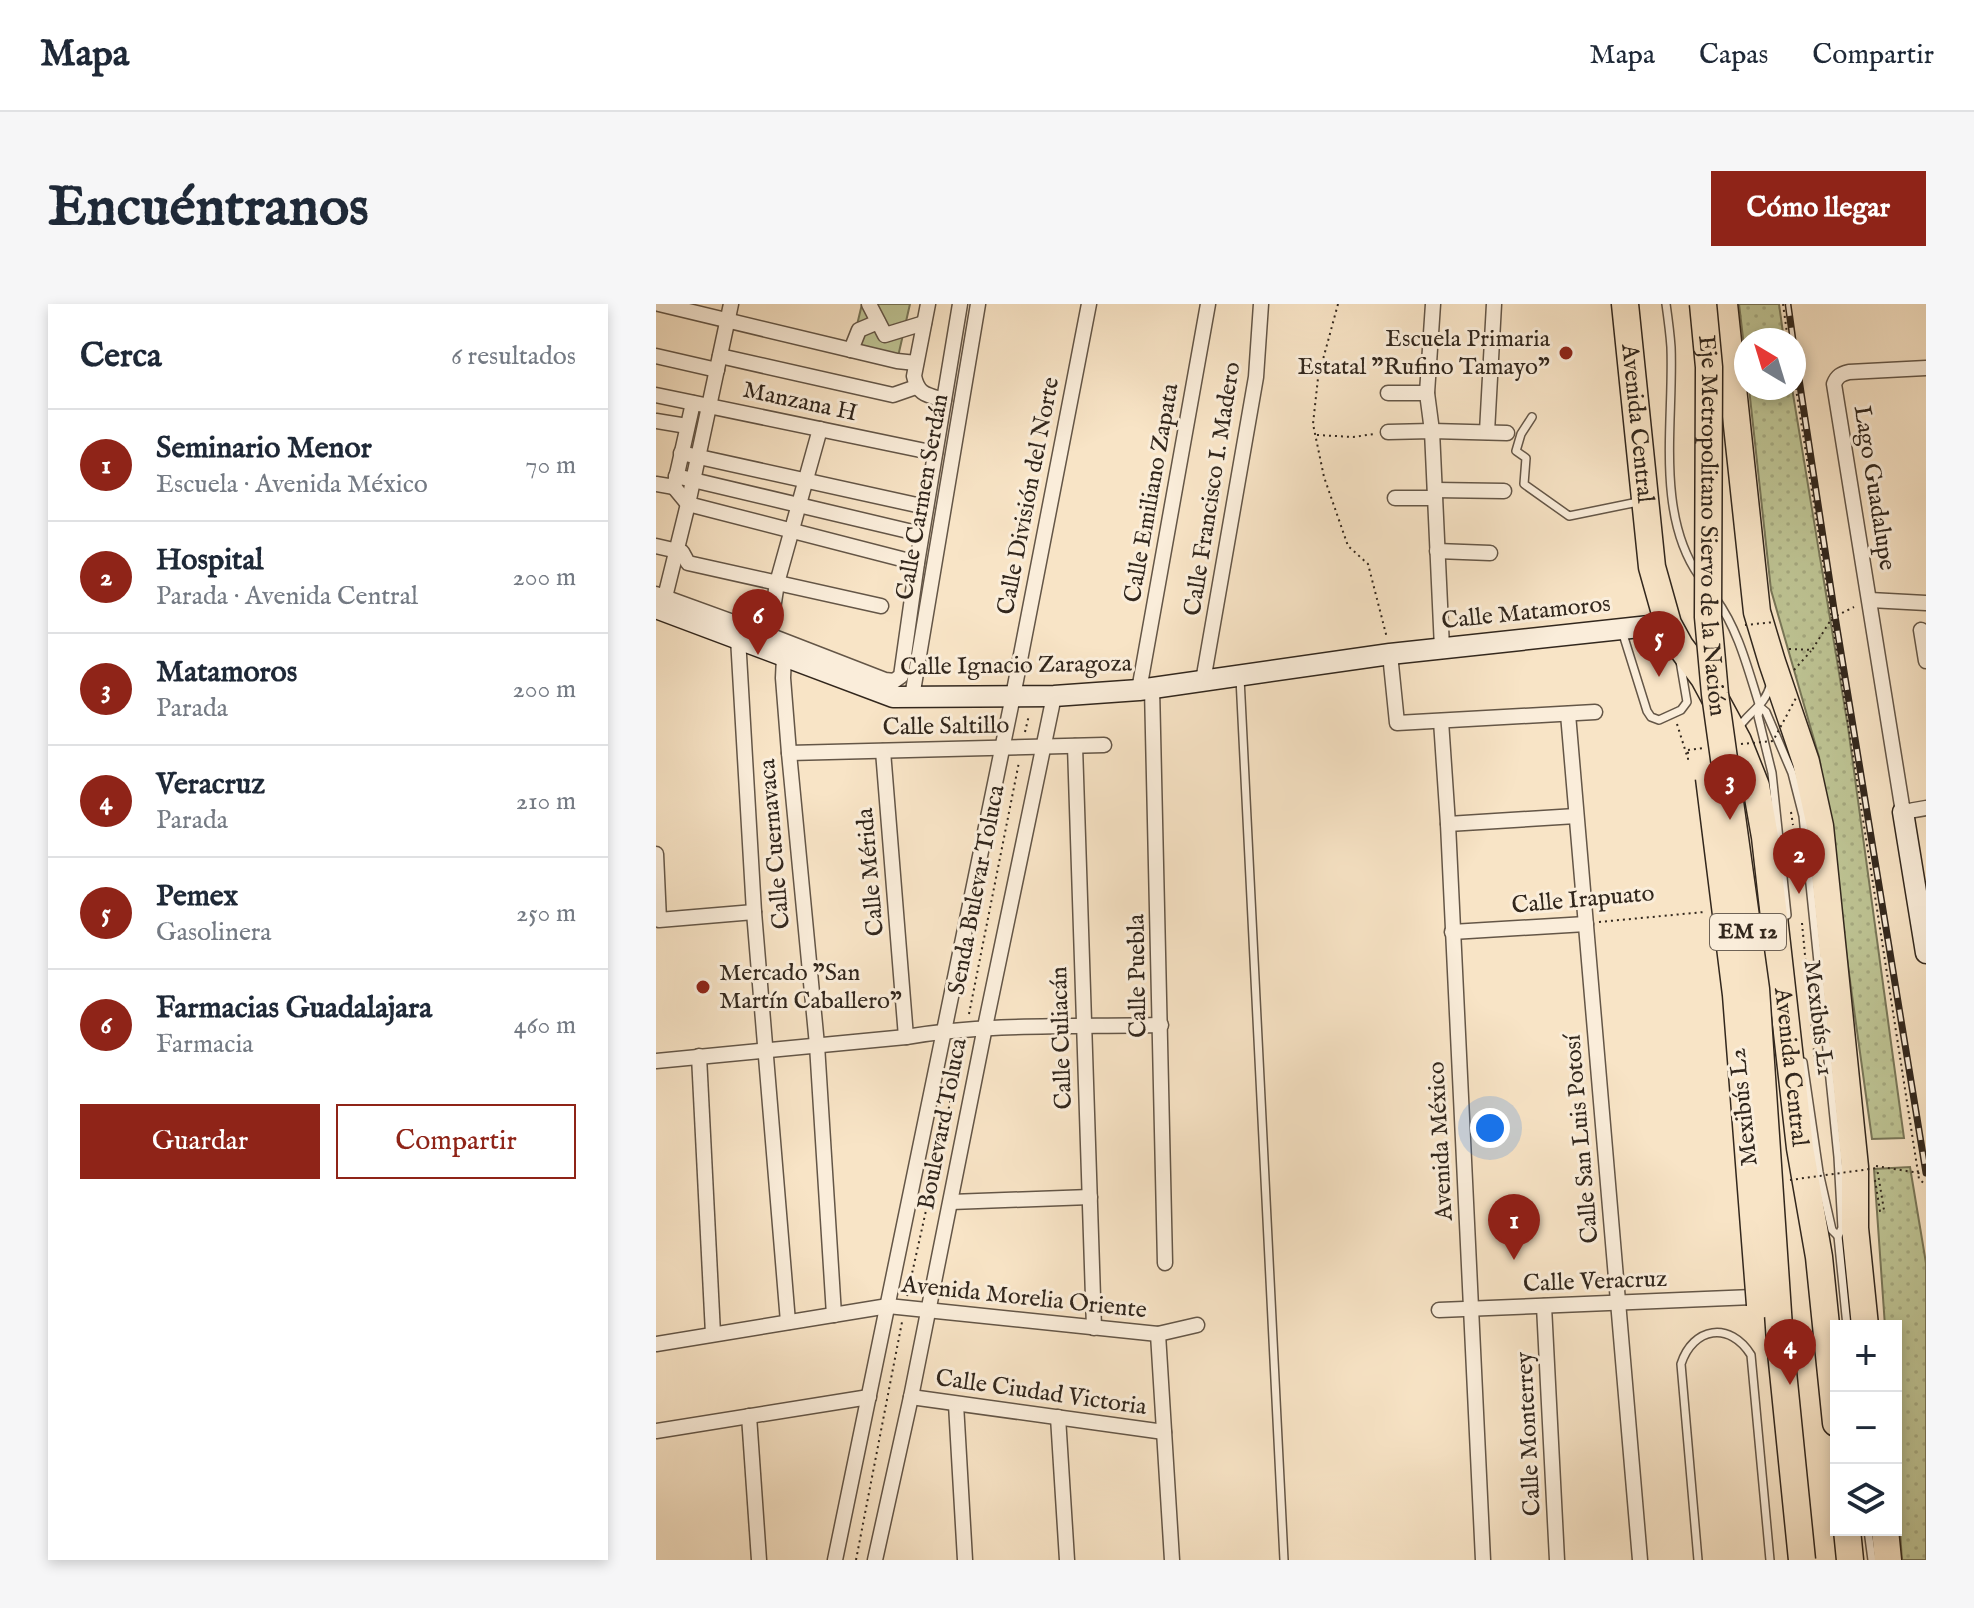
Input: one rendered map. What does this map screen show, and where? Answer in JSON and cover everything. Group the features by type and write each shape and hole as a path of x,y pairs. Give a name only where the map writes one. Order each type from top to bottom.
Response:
{"highway":[{"name":"Eje Metropolitano Siervo de la Nación","path":"1686,304 1691,367 1691,619 1736,995 1763,1343 1786,1560"},
{"name":"Eje Metropolitano Siervo de la Nación","path":"1718,305 1709,367 1709,633 1756,989 1780,1342 1802,1560"},
{"path":"1718,305 1757,612 1785,660 1820,826 1869,1167 1855,1228 1864,1320"},
{"name":"Avenida Central","path":"1627,307 1652,567 1672,631 1704,678 1735,735 1756,786 1765,837 1800,1148 1819,1257 1833,1392"},
{"path":"1848,1536 1850,1560"},
{"path":"1886,1536 1888,1560"}],"street":[{"path":"659,304 916,363"},
{"path":"731,304 715,364 701,404 687,426 681,453 675,482 688,504 917,563"},
{"path":"869,304 885,335 924,323"},
{"path":"928,304 914,376 916,387 923,394 944,400"},
{"name":"Calle Carmen Serdán","path":"769,635 885,680 894,681 901,676 921,534 960,304"},
{"name":"Calle Carmen Serdán","path":"912,697 978,304"},
{"name":"Calle División del Norte","path":"1023,696 1089,304"},
{"name":"Calle Emiliano Zapata","path":"1146,689 1208,304"},
{"name":"Calle Francisco I. Madero","path":"1203,681 1256,377 1261,304"},
{"path":"1433,304 1427,393 1432,431 1442,648"},
{"path":"1487,432 1494,304"},
{"path":"851,350 859,330 878,322"},
{"path":"656,356 893,395 916,387"},
{"name":"Lago Guadalupe","path":"1903,812 1834,384 1841,374 1849,372 1926,368"},
{"path":"1388,393 1427,393"},
{"name":"Manzana H","path":"656,395 935,453"},
{"path":"701,404 698,457 688,504 659,599 769,635 777,583 820,429"},
{"path":"656,421 687,426"},
{"path":"1388,432 1507,433"},
{"path":"681,453 926,507"},
{"path":"656,484 693,480 921,534"},
{"path":"1395,498 1504,491"},
{"path":"656,546 682,552 688,563 881,606"},
{"path":"1437,551 1490,553"},
{"name":"Calle Ignacio Zaragoza","path":"659,599 738,646 784,656 893,697 1054,696 1146,689 1390,654"},
{"path":"1870,600 1926,603"},
{"name":"Calle Matamoros","path":"1390,654 1622,629 1672,631"},
{"path":"1921,630 1926,661"},
{"path":"738,646 754,912 788,1322"},
{"path":"1390,654 1397,723 1595,712"},
{"name":"Calle Cuernavaca","path":"784,656 789,753 817,1045 834,1315"},
{"name":"Calle Puebla","path":"1146,689 1161,1025 1165,1263"},
{"name":"Boulevard Toluca","path":"835,1560 1002,748 1023,696"},
{"name":"Boulevard Toluca","path":"875,1560 1054,696"},
{"name":"Calle San Luis Potosí","path":"1568,714 1640,1560"},
{"name":"Avenida México","path":"1441,721 1483,1560"},
{"name":"Calle Saltillo","path":"789,753 1104,745"},
{"name":"Calle Culiacán","path":"1075,746 1094,1328"},
{"name":"Calle Mérida","path":"883,751 906,1037"},
{"path":"1926,808 1903,812 1922,900 1926,953"},
{"path":"1448,824 1576,816"},
{"path":"656,854 659,920 754,912"},
{"name":"Calle Irapuato","path":"1452,932 1586,924"},
{"path":"656,1061 985,1027 1161,1025"},
{"path":"699,1056 713,1334"},
{"path":"951,1202 1090,1197"},
{"name":"Calle Veracruz","path":"1439,1310 1753,1297"},
{"name":"Avenida Morelia Oriente","path":"656,1344 888,1306 1158,1334 1197,1325"},
{"name":"Calle Monterrey","path":"1544,1306 1557,1560"},
{"path":"1158,1334 1172,1560"},
{"path":"656,1431 869,1397"},
{"name":"Calle Ciudad Victoria","path":"911,1397 1164,1432"},
{"path":"956,1404 965,1560"},
{"path":"749,1416 759,1560"},
{"path":"1058,1417 1067,1560"}],"lane":[{"name":"Mexibús L1","path":"1666,304 1671,347 1673,514 1681,542 1693,567 1727,614 1760,707 1758,716 1772,773 1787,922"},
{"path":"1532,417 1521,434 1516,451 1526,458 1524,484 1569,516 1644,501"},
{"path":"1622,629 1647,711 1659,720 1681,710 1687,702 1672,631"},
{"path":"1735,735 1768,695 1772,676 1785,660"},
{"path":"1240,675 1284,1560"},
{"name":"Mexibús L1","path":"1760,707 1766,712 1792,773 1803,816 1838,1157 1842,1228 1838,1236 1846,1320"},
{"name":"Mexibús L2","path":"1735,735 1732,751 1735,821 1809,1560"},
{"name":"Mexibús L1","path":"1802,1054 1819,1172 1832,1230 1838,1236"},
{"path":"1698,1560 1681,1364 1692,1343 1701,1336 1713,1333 1725,1333 1736,1338 1751,1355 1770,1560"},
{"path":"1869,1536 1872,1560"}],"path":[{"path":"1338,304 1318,378 1313,424 1324,477 1348,546 1368,564 1390,654"},
{"path":"1783,304 1786,328"},
{"path":"1798,400 1919,1179 1926,1185"},
{"path":"1316,435 1353,437 1388,432"},
{"path":"1785,660 1812,650 1832,618 1870,600"},
{"path":"1745,625 1775,622"},
{"path":"1785,660 1812,650"},
{"name":"Senda Bulevar Toluca","path":"856,1560 904,1308 966,1030 1022,748 1023,696"},
{"path":"1773,741 1796,698"},
{"path":"1674,713 1689,759 1688,750"},
{"path":"1790,809 1796,870"},
{"name":"Calle Irapuato","path":"1586,924 1702,912"},
{"path":"1802,923 1815,1062"},
{"path":"1869,1167 1884,1210 1880,1211 1869,1167"},
{"path":"1790,1180 1869,1167 1926,1172"}],"green space":[{"path":"862,304 910,304 897,361 851,350"},
{"path":"1739,304 1779,304 1782,328 1742,328"},
{"path":"1750,400 1794,400 1848,727 1904,1138 1872,1139 1819,757 1771,590"},
{"path":"1910,1167 1926,1263 1926,1560 1902,1560 1902,1320 1885,1320 1874,1169"}],"railway":[{"path":"1788,304 1791,328"},
{"path":"1802,400 1926,1173"}],"place":[{"name":"Escuela Primaria Estatal \"Rufino Tamayo\"","path":"1566,353"},
{"name":"Farmacias Guadalajara","path":"758,655"},
{"name":"Pemex","path":"1659,677"},
{"name":"Matamoros","path":"1730,820"},
{"name":"Hospital","path":"1799,894"},
{"name":"Mercado \"San Martín Caballero\"","path":"703,987"},
{"name":"Seminario Menor","path":"1514,1260"},
{"name":"Veracruz","path":"1790,1385"}]}
